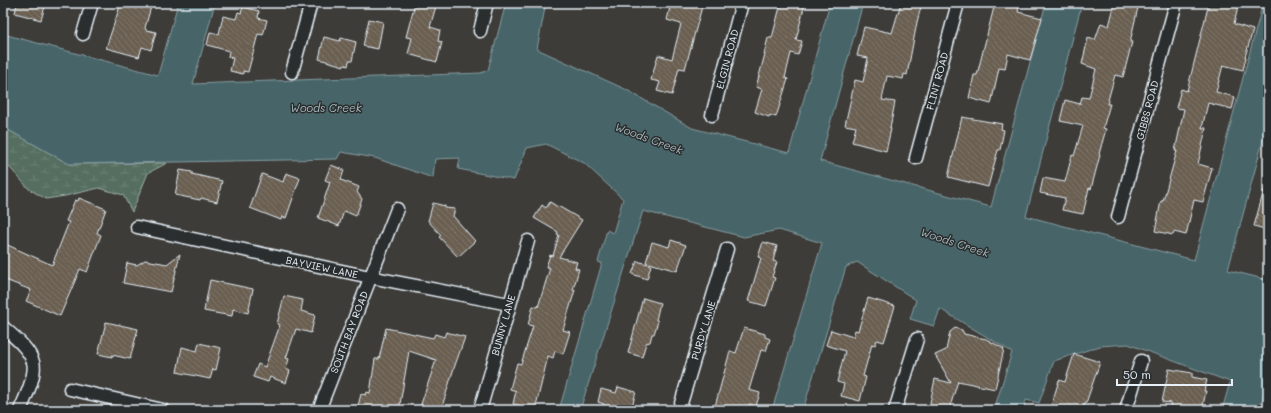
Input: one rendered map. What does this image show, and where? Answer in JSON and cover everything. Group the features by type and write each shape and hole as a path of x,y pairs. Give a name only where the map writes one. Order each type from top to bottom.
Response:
{"street":[{"path":"83,34 92,3"},
{"path":"292,72 311,3"},
{"path":"480,31 487,3"},
{"name":"ELGIN ROAD","path":"712,115 742,3"},
{"name":"FLINT ROAD","path":"916,158 958,3"},
{"name":"GIBBS ROAD","path":"1118,217 1176,3"},
{"name":"SOUTH BAY ROAD","path":"319,410 397,209"},
{"name":"BAYVIEW LANE","path":"137,227 370,277 509,304"},
{"name":"BUNNY LANE","path":"480,410 528,241"},
{"name":"PURDY LANE","path":"679,410 728,249"},
{"path":"3,327 26,349 34,363 33,380 20,410"},
{"path":"895,410 917,339"},
{"path":"1126,410 1141,361"},
{"path":"70,390 163,410"}],"green space":[{"path":"3,127 69,164 167,163 148,173 132,212 123,195 99,188 46,199 29,189 3,160"}],"water":[{"name":"Woods Creek","path":"178,3 215,3 193,84 481,73 488,70 506,3 546,3 537,49 627,90 692,128 789,153 830,3 863,3 820,161 991,207 1046,3 1082,3 1026,216 1194,260 1263,3 1268,3 1268,122 1228,270 1268,280 1268,395 1265,390 1259,410 1222,410 1230,382 1128,344 1100,346 1054,361 1039,403 1026,400 1023,410 994,410 1012,352 940,309 934,326 910,319 916,300 857,262 846,267 803,410 772,410 822,243 779,230 744,237 643,211 580,410 559,410 602,263 598,262 607,230 613,233 623,199 584,163 546,144 527,148 514,180 458,169 460,158 435,159 433,178 375,158 341,152 337,159 69,164 3,127 3,34 158,75"}],"building":[{"path":"17,3 46,3 41,20 15,13"},
{"path":"121,3 152,3 145,28 146,30 156,32 151,50 142,47 139,57 106,48"},
{"path":"415,3 426,3 436,6 430,27 440,30 438,41 442,42 437,62 408,54 412,38 406,37"},
{"path":"671,3 703,3 685,69 679,68 672,95 657,91 660,82 651,80 658,55 672,59 681,24 667,20"},
{"path":"781,3 805,3 796,40 802,41 798,55 791,53 785,78 788,79 776,117 770,115 769,117 755,112 762,89 756,87 768,38 772,38"},
{"path":"901,3 922,3 907,75 904,74 903,79 887,76 882,100 895,102 886,151 852,142 856,127 845,125 855,80 863,82 868,58 857,56 864,27 892,33"},
{"path":"995,3 1020,3 1018,12 1042,18 1030,60 1008,54 1005,69 999,68 991,104 969,98 974,75 977,75"},
{"path":"1115,3 1139,3 1130,42 1132,42 1123,77 1115,75 1107,104 1110,104 1103,128 1106,129 1083,214 1062,210 1065,198 1040,193 1043,178 1065,182 1072,155 1074,156 1083,126 1060,121 1065,100 1080,104 1082,97 1089,98 1096,69 1082,64 1088,38 1095,40 1101,23 1109,26"},
{"path":"1209,3 1239,3 1234,24 1253,30 1245,57 1243,70 1223,65 1216,92 1235,97 1232,109 1208,103 1202,128 1206,128 1198,164 1212,168 1203,202 1194,200 1186,235 1174,232 1173,235 1155,231 1161,201 1163,201 1177,151 1175,151 1184,109 1176,108 1181,89 1187,91"},
{"path":"243,7 259,11 258,18 267,20 263,35 258,34 248,72 243,71 243,74 230,71 233,58 228,57 229,51 207,45 210,32 219,34 223,16 236,19 238,12 241,13"},
{"path":"369,19 383,22 378,49 363,46"},
{"path":"324,37 340,41 341,38 356,42 352,61 349,61 348,66 319,59"},
{"path":"962,117 1002,124 1001,129 1004,130 1000,150 998,150 988,187 948,177"},
{"path":"331,165 344,170 341,180 359,187 357,192 362,199 356,216 344,211 339,226 318,218 330,182 325,180"},
{"path":"180,170 222,181 217,202 201,198 200,200 175,195"},
{"path":"286,173 300,178 286,218 282,217 281,220 250,208 262,174 283,182"},
{"path":"1264,190 1268,191 1268,230 1254,226"},
{"path":"79,198 106,209 97,233 101,235 87,272 80,269 60,316 26,301 31,290 3,279 3,243 52,265 69,222 66,221 75,200 78,201"},
{"path":"550,202 582,220 559,257 577,262 575,268 579,269 573,290 575,290 563,330 570,332 563,354 555,351 553,358 548,356 535,410 513,404 516,391 510,389 517,363 521,364 533,326 528,325 533,306 538,307 550,268 546,267 550,255 553,256 559,235 557,234 558,232 534,218 542,205 546,208"},
{"path":"433,203 445,206 445,208 455,209 453,216 475,241 458,257 439,237 441,235 428,221"},
{"path":"671,240 686,245 677,271 646,262 652,242 669,247"},
{"path":"763,242 777,246 773,261 777,262 772,277 775,278 766,306 748,301 761,258 758,257"},
{"path":"180,254 171,292 123,283 127,263 137,265 145,260 167,264"},
{"path":"637,261 651,265 647,279 632,274"},
{"path":"210,280 253,289 248,313 233,309 232,316 204,311"},
{"path":"284,296 303,300 301,311 315,315 311,333 296,329 286,358 289,359 286,369 290,371 286,383 270,377 268,382 253,377 258,364 265,367 280,325 277,324"},
{"path":"643,298 660,303 656,320 658,321 654,334 652,334 650,342 646,343 642,357 628,353"},
{"path":"868,298 895,306 884,342 877,340 875,345 872,344 863,376 866,377 860,401 841,396 844,384 837,382 845,351 826,345 831,330 853,337 855,330 858,331"},
{"path":"106,322 138,329 130,359 98,354"},
{"path":"386,328 433,338 435,334 444,337 446,332 465,337 441,410 419,410 436,360 409,351 399,410 357,410 361,394 366,395 367,392 370,393 375,359 379,359"},
{"path":"744,328 765,334 765,337 770,339 766,351 761,350 749,390 760,393 756,406 749,404 747,410 714,410 730,351 736,353"},
{"path":"955,328 962,330 964,334 986,339 1004,349 995,389 958,381 949,410 929,408 935,379 951,383 935,355 946,350 950,332"},
{"path":"199,343 221,348 216,370 213,369 210,379 177,372 182,347 197,351"},
{"path":"1074,354 1100,362 1083,410 1050,410 1059,380 1065,382"},
{"path":"1169,369 1192,373 1192,377 1207,380 1202,410 1169,410 1171,403 1162,402"},
{"path":"618,387 636,392 631,410 603,410 604,404 598,402 601,389 616,393"}]}
